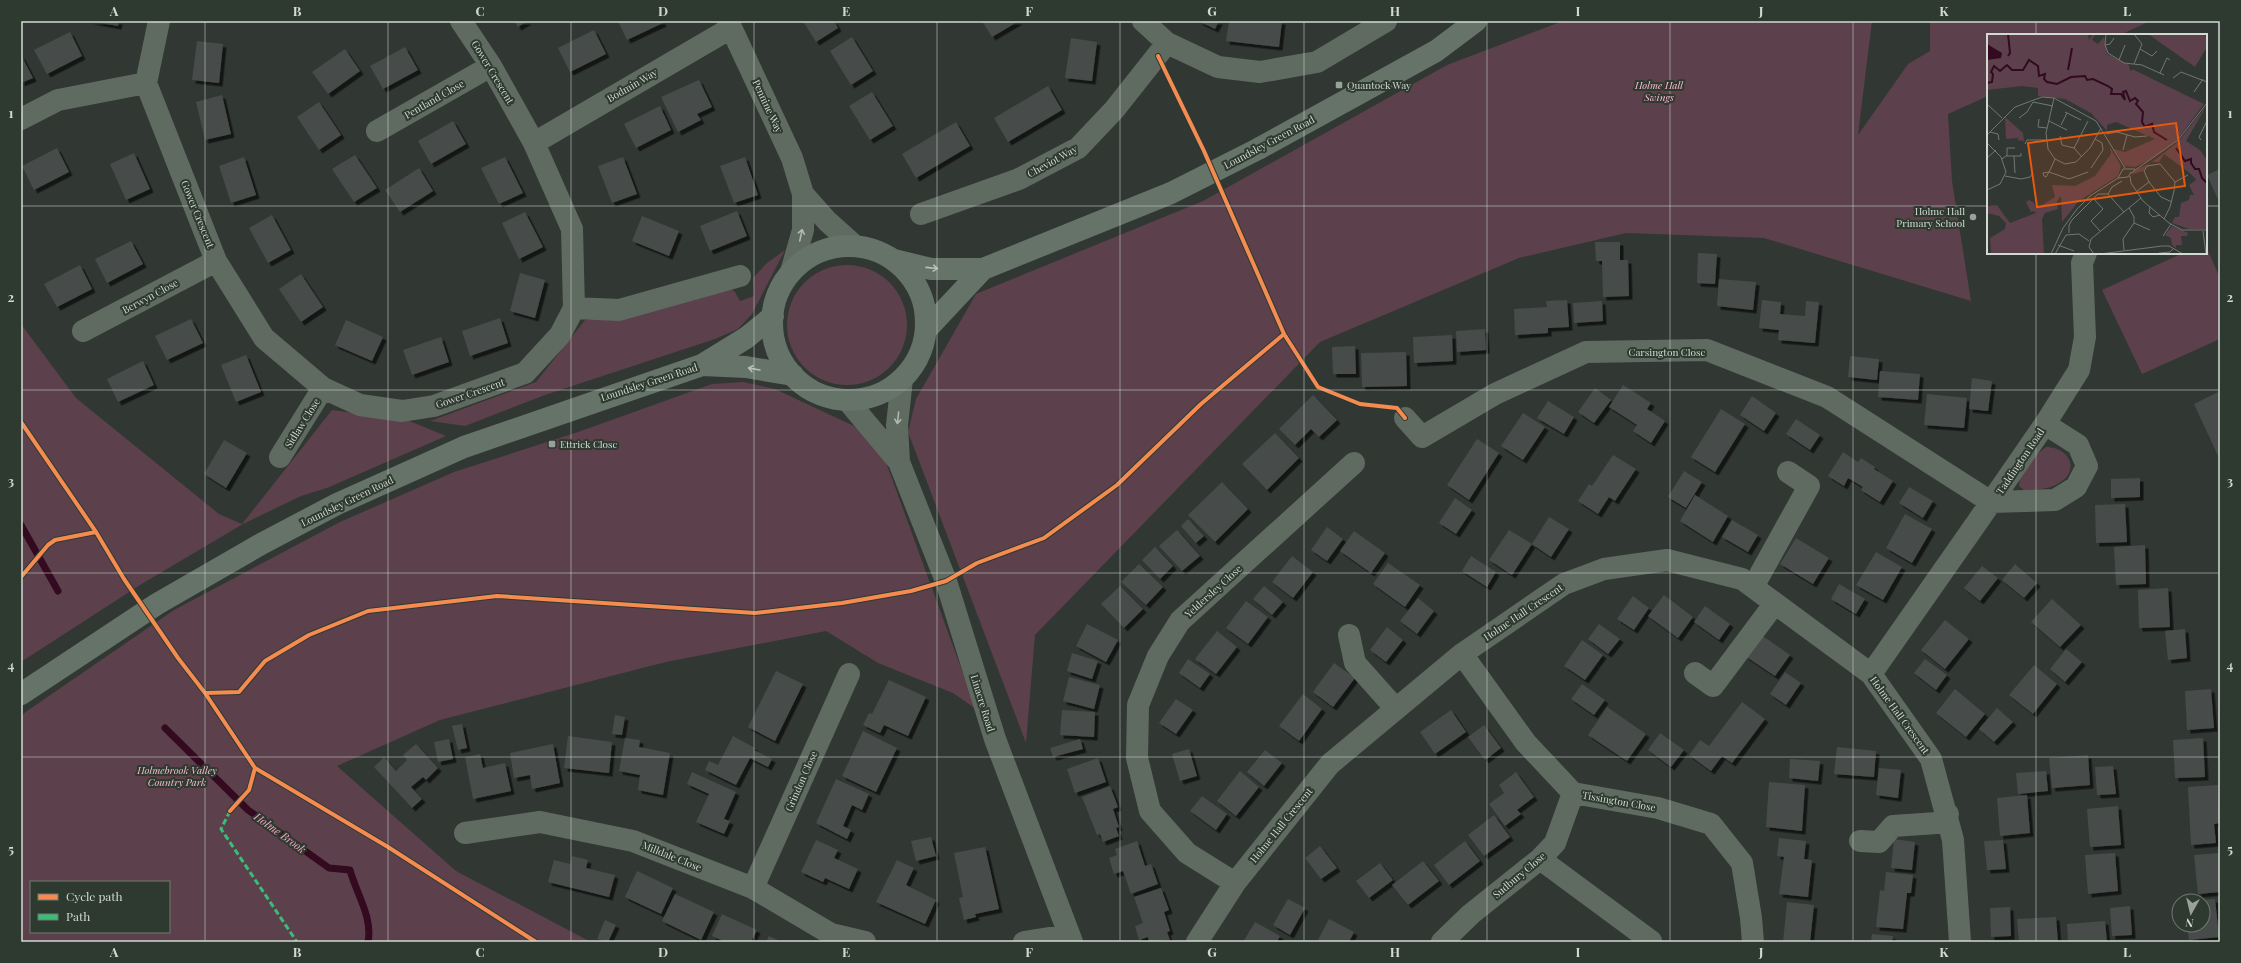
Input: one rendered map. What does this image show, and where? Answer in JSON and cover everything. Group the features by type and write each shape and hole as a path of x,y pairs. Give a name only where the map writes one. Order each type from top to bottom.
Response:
{"main road":[{"name":"Loundsley Green Road","path":"894,260 931,269 983,269 1171,193 1258,149 1436,51 1476,21"},
{"path":"855,246 882,253 894,260 906,271 920,293 926,314 926,330 919,357 902,379 882,393 865,398 846,400 817,393 793,375 783,362 776,348 773,332 773,316 779,293 791,272 814,255 834,248 855,246"},
{"name":"Loundsley Green Road","path":"926,330 983,269"},
{"name":"Loundsley Green Road","path":"21,694 157,604 263,543 337,504 457,450 607,396 702,365 746,338 773,316"},
{"name":"Loundsley Green Road","path":"702,365 746,367 793,375"}],"street":[{"path":"21,119 58,100 146,83 159,21"},
{"name":"Gower Crescent","path":"146,83 216,261 264,338 323,388 360,405 402,411 434,406 525,373 560,335 574,308 572,229 534,143 491,66 461,21"},
{"path":"1142,21 1167,43 1218,67 1260,72 1317,62 1386,21"},
{"name":"Bodmin Way","path":"534,143 729,24"},
{"name":"Pennine Way","path":"729,24 792,158 802,194 802,230 791,272"},
{"name":"Cheviot Way","path":"921,214 1019,179 1078,148 1114,110 1167,43"},
{"name":"Pentland Close","path":"377,132 491,66"},
{"name":"Pennine Way","path":"802,194 826,221 855,246"},
{"path":"2045,424 2079,370 2085,337 2085,295 2082,262 2086,254"},
{"name":"Berwyn Close","path":"83,332 216,261"},
{"path":"574,308 619,310 740,276"},
{"name":"Carsington Close","path":"1405,418 1422,437 1495,394 1586,352 1707,350 1827,397 1991,502"},
{"name":"Linacre Road","path":"899,462 898,425 902,379"},
{"name":"Sidlaw Close","path":"280,457 323,388"},
{"name":"Linacre Road","path":"846,400 899,462 946,581 995,740 1070,939"},
{"name":"Taddington Road","path":"1871,674 2045,424 2078,445 2087,466 2076,487 2055,500 1991,502"},
{"name":"Yeldersley Close","path":"1235,883 1187,852 1150,810 1137,758 1138,705 1158,656 1180,620 1354,463"},
{"path":"1753,587 1809,486 1788,472"},
{"name":"Holme Hall Crescent","path":"1197,942 1235,883 1330,764 1462,654 1564,584 1604,569 1667,560 1742,579 1871,674 1931,759 1948,814 1953,840 1960,942"},
{"path":"1695,673 1713,686 1775,603"},
{"path":"1349,636 1355,663 1396,709"},
{"name":"Tissington Close","path":"1462,654 1526,743 1573,793 1658,808 1711,824 1742,864 1751,918 1753,942"},
{"name":"Grindon Close","path":"752,888 849,674"},
{"name":"Sudbury Close","path":"1442,942 1471,914 1540,860 1555,843 1573,793"},
{"path":"1860,842 1879,842 1892,826 1937,823 1948,814"},
{"name":"Milldale Close","path":"465,833 540,822 633,841 752,888 831,934 865,942"},
{"path":"1540,860 1651,941"},
{"path":"1024,942 1070,939"}],"green space":[{"name":"Holme Hall Swings","path":"1563,21 1872,21 1858,135 1908,64 1930,51 1930,21 2150,21 2122,34 1987,34 1987,96 1948,114 1952,181 1971,301 1764,238 1626,233 1519,258 1320,342 1035,635 1026,743 908,432 916,399 976,294 1203,201 1447,65"},
{"path":"2207,248 2220,278 2220,339 2142,374 2102,290 2181,254 2207,254"},
{"path":"785,250 752,314 738,329 715,339 545,395 465,426 430,421 536,382 585,320 628,317 728,286 735,292 740,301 754,296 753,278 767,263"},
{"path":"847,265 859,266 870,270 880,275 889,283 897,292 902,302 906,313 906,337 902,348 897,358 889,367 880,375 870,380 859,384 847,385 835,384 824,380 814,375 805,367 797,358 792,348 788,337 787,325 788,313 792,302 797,292 805,283 814,275 824,270 835,266"},
{"path":"21,324 76,398 219,514 242,524 332,410 407,420 446,436 327,488 301,496 243,524 140,585 21,662"},
{"name":"Holmebrook Valley Country Park","path":"743,382 775,389 854,426 875,441 887,465 976,709 953,693 878,663 826,631 666,662 440,720 337,766 456,871 591,942 21,942 21,716 174,610 340,522 454,472 578,432 712,384"},
{"path":"2046,447 2054,448 2066,455 2071,466 2069,472 2066,478 2051,487 2025,491 2019,486 2022,474 2032,459"}],"building":[{"path":"90,21 119,21 118,26"},
{"path":"514,21 528,21 518,27"},
{"path":"618,21 662,21 663,23 627,40"},
{"path":"803,21 834,21 838,28 816,42"},
{"path":"982,21 1019,21 992,37"},
{"path":"1198,21 1219,21 1215,29"},
{"path":"1229,21 1282,21 1279,47 1226,41"},
{"path":"594,30 606,54 570,72 558,48"},
{"path":"70,32 82,56 47,74 34,50"},
{"path":"852,37 873,71 851,85 830,51"},
{"path":"1071,38 1097,42 1092,81 1065,78"},
{"path":"197,41 223,44 219,83 192,80"},
{"path":"405,47 418,70 383,89 370,66"},
{"path":"345,49 360,71 328,94 312,72"},
{"path":"21,55 33,78 21,83"},
{"path":"699,80 712,107 697,114 701,120 678,132 661,97"},
{"path":"1048,86 1062,110 1008,142 994,118"},
{"path":"872,92 893,126 870,140 849,106"},
{"path":"222,95 231,134 205,140 196,102"},
{"path":"319,102 341,135 319,150 297,117"},
{"path":"660,106 671,130 636,148 624,124"},
{"path":"453,121 466,144 431,164 418,141"},
{"path":"956,122 970,146 916,178 902,154"},
{"path":"57,148 69,172 34,190 22,166"},
{"path":"134,153 150,189 126,200 110,164"},
{"path":"355,155 377,188 354,202 332,169"},
{"path":"244,157 256,195 231,203 219,166"},
{"path":"505,157 523,193 499,204 481,168"},
{"path":"623,157 637,194 612,203 598,166"},
{"path":"745,157 758,195 734,203 720,166"},
{"path":"419,168 433,191 400,212 385,190"},
{"path":"2220,169 2220,204 2207,175"},
{"path":"737,211 747,236 710,251 700,226"},
{"path":"525,212 543,247 519,259 502,223"},
{"path":"272,215 291,250 268,263 249,228"},
{"path":"642,216 679,231 669,256 632,241"},
{"path":"131,241 143,264 107,283 95,259"},
{"path":"1595,242 1620,242 1620,260 1628,260 1629,296 1603,297 1602,261 1596,261"},
{"path":"1698,253 1717,254 1715,284 1697,283"},
{"path":"80,265 92,289 57,307 44,284"},
{"path":"520,273 545,280 535,318 510,311"},
{"path":"301,274 323,307 301,322 279,289"},
{"path":"1719,279 1756,282 1753,310 1717,306"},
{"path":"1567,300 1569,327 1548,328 1548,333 1515,335 1514,309 1547,307 1546,301"},
{"path":"1762,300 1781,302 1780,314 1805,316 1806,301 1819,302 1815,343 1778,340 1779,330 1759,328"},
{"path":"1602,301 1603,321 1574,323 1573,303"},
{"path":"500,318 508,343 470,356 462,331"},
{"path":"191,319 203,343 167,360 155,336"},
{"path":"346,320 383,337 372,361 335,345"},
{"path":"1485,329 1486,350 1457,352 1456,331"},
{"path":"1452,335 1453,361 1414,363 1413,337"},
{"path":"441,337 449,362 412,375 403,350"},
{"path":"1355,346 1356,374 1333,374 1332,347"},
{"path":"1406,352 1407,386 1362,387 1361,353"},
{"path":"246,355 261,392 236,402 221,365"},
{"path":"1850,356 1879,359 1877,380 1848,377"},
{"path":"143,361 154,385 118,402 107,379"},
{"path":"1880,371 1920,374 1918,400 1878,397"},
{"path":"1972,378 1992,381 1988,411 1969,409"},
{"path":"1623,385 1651,403 1647,409 1665,421 1651,443 1633,431 1637,425 1609,407"},
{"path":"1595,388 1611,400 1594,423 1578,412"},
{"path":"2218,392 2220,397 2220,460 2194,404"},
{"path":"1927,394 1967,398 1964,428 1924,425"},
{"path":"1313,395 1337,420 1319,437 1311,429 1295,445 1279,429"},
{"path":"1752,396 1776,413 1764,431 1740,415"},
{"path":"1548,401 1574,417 1564,434 1537,418"},
{"path":"1721,409 1745,424 1715,472 1691,457"},
{"path":"1523,413 1545,427 1523,460 1501,446"},
{"path":"1796,419 1820,435 1810,450 1786,434"},
{"path":"1275,433 1299,458 1267,490 1242,464"},
{"path":"1477,439 1499,453 1469,500 1447,485"},
{"path":"224,440 247,453 226,488 204,474"},
{"path":"1843,452 1858,462 1861,458 1875,467 1874,469 1893,481 1880,502 1861,490 1863,487 1848,478 1844,486 1828,476"},
{"path":"1613,455 1636,469 1615,501 1609,497 1598,514 1578,501 1589,484 1592,486"},
{"path":"1684,471 1702,482 1686,508 1668,497"},
{"path":"2140,478 2140,497 2111,498 2111,479"},
{"path":"1222,482 1248,509 1215,542 1188,515"},
{"path":"1909,487 1933,501 1923,518 1899,503"},
{"path":"1695,495 1728,516 1713,542 1680,521"},
{"path":"1455,498 1472,510 1456,534 1439,523"},
{"path":"2125,504 2127,542 2096,543 2095,505"},
{"path":"1905,514 1932,529 1912,563 1886,548"},
{"path":"1549,517 1569,529 1551,557 1532,544"},
{"path":"1188,519 1204,536 1196,543 1181,526"},
{"path":"1732,520 1758,535 1748,552 1722,537"},
{"path":"1327,527 1343,539 1327,561 1311,550"},
{"path":"1177,530 1200,556 1182,571 1159,546"},
{"path":"1509,530 1532,544 1512,575 1489,560"},
{"path":"1354,531 1385,553 1371,573 1340,551"},
{"path":"1796,538 1829,558 1813,584 1780,564"},
{"path":"2145,545 2146,584 2116,585 2114,547"},
{"path":"1155,547 1173,566 1160,579 1142,560"},
{"path":"1876,552 1902,567 1883,600 1856,585"},
{"path":"1292,556 1313,572 1293,598 1272,582"},
{"path":"1471,556 1496,572 1487,587 1462,571"},
{"path":"1388,563 1420,585 1405,607 1373,584"},
{"path":"1139,564 1163,587 1146,605 1121,582"},
{"path":"2015,564 2037,583 2024,598 2002,580"},
{"path":"1982,566 1998,578 1980,601 1964,588"},
{"path":"1839,584 1865,599 1856,614 1831,599"},
{"path":"1120,586 1143,609 1124,628 1101,604"},
{"path":"1264,586 1283,602 1272,615 1253,599"},
{"path":"2168,588 2170,627 2139,628 2138,590"},
{"path":"1664,595 1693,617 1678,638 1648,616"},
{"path":"1633,596 1649,608 1634,630 1617,619"},
{"path":"1418,598 1434,611 1417,634 1400,621"},
{"path":"2052,599 2081,625 2060,647 2031,622"},
{"path":"1246,601 1268,617 1248,644 1226,628"},
{"path":"1705,606 1730,624 1719,640 1694,622"},
{"path":"1945,620 1969,639 1945,669 1921,650"},
{"path":"1087,624 1118,640 1106,662 1076,646"},
{"path":"1599,624 1620,639 1608,654 1588,639"},
{"path":"1387,627 1403,640 1386,662 1370,650"},
{"path":"2185,629 2187,658 2168,660 2165,631"},
{"path":"1217,631 1237,647 1216,674 1195,659"},
{"path":"1760,634 1790,655 1775,676 1745,656"},
{"path":"1582,640 1603,655 1585,680 1564,666"},
{"path":"2066,649 2082,662 2065,682 2050,669"},
{"path":"1072,653 1098,661 1092,679 1067,671"},
{"path":"1188,659 1210,674 1200,688 1179,673"},
{"path":"1925,659 1947,675 1936,690 1914,673"},
{"path":"1334,663 1355,678 1333,707 1313,692"},
{"path":"2034,665 2057,684 2033,714 2009,695"},
{"path":"776,671 803,684 775,741 748,727"},
{"path":"1785,672 1801,683 1786,705 1770,694"},
{"path":"1069,677 1100,685 1094,709 1063,701"},
{"path":"889,680 926,697 908,736 884,725 880,733 863,725 869,713 872,714"},
{"path":"1582,684 1605,700 1594,715 1571,699"},
{"path":"1955,689 1985,714 1966,737 1936,713"},
{"path":"2211,689 2214,728 2187,730 2185,691"},
{"path":"1303,694 1322,709 1299,741 1279,726"},
{"path":"1176,699 1193,710 1176,734 1159,723"},
{"path":"1742,702 1765,719 1732,763 1722,756 1711,771 1689,755 1700,740 1709,746"},
{"path":"1607,707 1646,734 1627,761 1588,735"},
{"path":"1997,708 2013,722 1994,742 1979,729"},
{"path":"1062,710 1095,712 1094,737 1060,735"},
{"path":"1451,710 1466,732 1435,754 1420,732"},
{"path":"615,715 625,717 622,735 612,734"},
{"path":"462,724 467,748 458,750 452,726"},
{"path":"1484,725 1501,748 1485,760 1468,737"},
{"path":"863,731 897,748 876,792 842,776"},
{"path":"1660,733 1684,750 1671,767 1648,750"},
{"path":"568,736 612,742 609,773 564,768"},
{"path":"733,736 755,748 754,750 772,759 768,767 750,758 736,785 705,770 709,761 718,765"},
{"path":"625,738 640,740 639,747 670,753 663,795 638,790 640,775 619,771"},
{"path":"2203,738 2205,777 2175,778 2173,740"},
{"path":"449,739 453,759 438,762 434,742"},
{"path":"1080,739 1083,749 1053,757 1050,748"},
{"path":"416,744 438,768 426,780 423,777 411,787 422,799 412,808 374,767 384,757 396,771 407,760 403,755"},
{"path":"553,744 560,783 532,789 530,775 514,778 510,753"},
{"path":"1837,747 1876,751 1874,777 1834,774"},
{"path":"1189,749 1197,776 1180,781 1172,754"},
{"path":"1265,750 1282,763 1264,786 1247,772"},
{"path":"480,754 483,768 505,763 511,791 473,799 465,757"},
{"path":"2088,755 2090,785 2052,788 2049,758"},
{"path":"1098,758 1106,782 1075,793 1067,769"},
{"path":"1790,759 1820,761 1818,781 1789,778"},
{"path":"2113,766 2116,794 2097,795 2095,767"},
{"path":"1879,768 1901,770 1898,798 1876,795"},
{"path":"1240,771 1259,787 1236,816 1217,801"},
{"path":"2046,771 2048,791 2018,794 2016,773"},
{"path":"692,772 736,792 724,819 730,821 724,834 696,822 709,794 687,784"},
{"path":"1516,772 1534,797 1517,810 1521,814 1505,826 1489,804 1504,793 1499,785"},
{"path":"836,779 869,794 862,810 852,805 843,826 851,830 847,839 816,823"},
{"path":"1769,782 1805,785 1802,831 1766,827"},
{"path":"2218,785 2220,823 2214,824 2216,843 2191,845 2188,787"},
{"path":"1110,786 1118,807 1113,809 1119,827 1116,828 1119,836 1103,842 1100,834 1097,835 1082,797"},
{"path":"2027,795 2030,833 2000,836 1997,798"},
{"path":"1202,796 1227,814 1216,830 1190,811"},
{"path":"2118,806 2121,845 2090,847 2087,809"},
{"path":"1494,815 1510,837 1484,856 1468,835"},
{"path":"931,837 936,856 916,861 911,841"},
{"path":"1779,838 1806,841 1804,859 1812,860 1808,897 1779,894 1784,857 1777,856"},
{"path":"1894,839 1915,842 1912,870 1891,868"},
{"path":"816,840 838,850 834,858 858,869 849,889 825,878 823,882 801,872"},
{"path":"2003,840 2006,869 1987,870 1984,841"},
{"path":"1137,841 1145,866 1151,864 1158,884 1131,894 1123,871 1114,874 1109,858 1117,855 1115,849"},
{"path":"1465,841 1480,861 1449,885 1434,865"},
{"path":"1320,846 1337,868 1321,879 1305,858"},
{"path":"985,847 999,909 975,914 976,917 964,920 959,898 963,897 954,853"},
{"path":"2115,853 2118,891 2088,894 2085,855"},
{"path":"2220,853 2220,892 2198,893 2194,855"},
{"path":"572,856 588,860 586,868 615,875 609,897 548,882 554,860 570,864"},
{"path":"897,860 914,868 906,885 936,900 925,924 876,902"},
{"path":"1423,861 1439,881 1408,905 1392,885"},
{"path":"1380,863 1393,880 1369,898 1356,881"},
{"path":"637,871 673,888 661,914 625,897"},
{"path":"1886,872 1913,875 1911,893 1907,893 1903,929 1876,927 1880,890 1884,891"},
{"path":"1161,888 1169,910 1164,912 1170,931 1167,932 1170,940 1149,942 1148,937 1139,940 1135,926 1143,923 1134,897"},
{"path":"675,894 714,912 701,940 662,921"},
{"path":"1288,899 1305,908 1290,935 1273,925"},
{"path":"2211,899 2215,899 2219,937 2189,940 2188,933 2211,933"},
{"path":"1787,902 1814,905 1810,942 1783,942"},
{"path":"2130,906 2132,935 2112,936 2110,908"},
{"path":"2010,907 2011,936 1991,937 1990,908"},
{"path":"722,914 757,930 751,942 725,942 712,936"},
{"path":"2056,917 2058,942 2019,942 2017,919"},
{"path":"1329,919 1354,932 1349,942 1322,942 1318,940"},
{"path":"605,920 616,925 608,942 597,939"},
{"path":"2105,921 2107,942 2068,942 2067,924"},
{"path":"1255,922 1280,936 1277,942 1243,942"},
{"path":"1872,934 1893,936 1892,942 1871,942"},
{"path":"769,936 782,942 766,942"}],"waterway":[{"name":"Holme Brook","path":"21,525 58,591"},
{"name":"Holme Brook","path":"165,728 248,810 329,868 350,870 366,914 369,933 368,942"}],"marked path":[{"path":"230,811 221,829 297,942"}],"cycle path":[{"path":"1158,56 1204,151 1284,334 1318,387 1360,404 1397,408 1405,418"},
{"path":"205,693 239,692 265,661 309,635 368,611 497,596 755,613 842,603 911,591 946,581 977,563 1044,538 1117,485 1201,404 1284,334"},
{"path":"21,422 96,532 124,579 178,658 205,693 255,768 388,847 536,942"},
{"path":"21,577 48,545 55,540 96,532"},
{"path":"230,811 249,790 255,768"}],"place":[{"name":"Quantock Way","path":"1339,85"},
{"name":"Holme Hall Primary School","path":"1973,217"},
{"name":"Ettrick Close","path":"552,444"}]}
